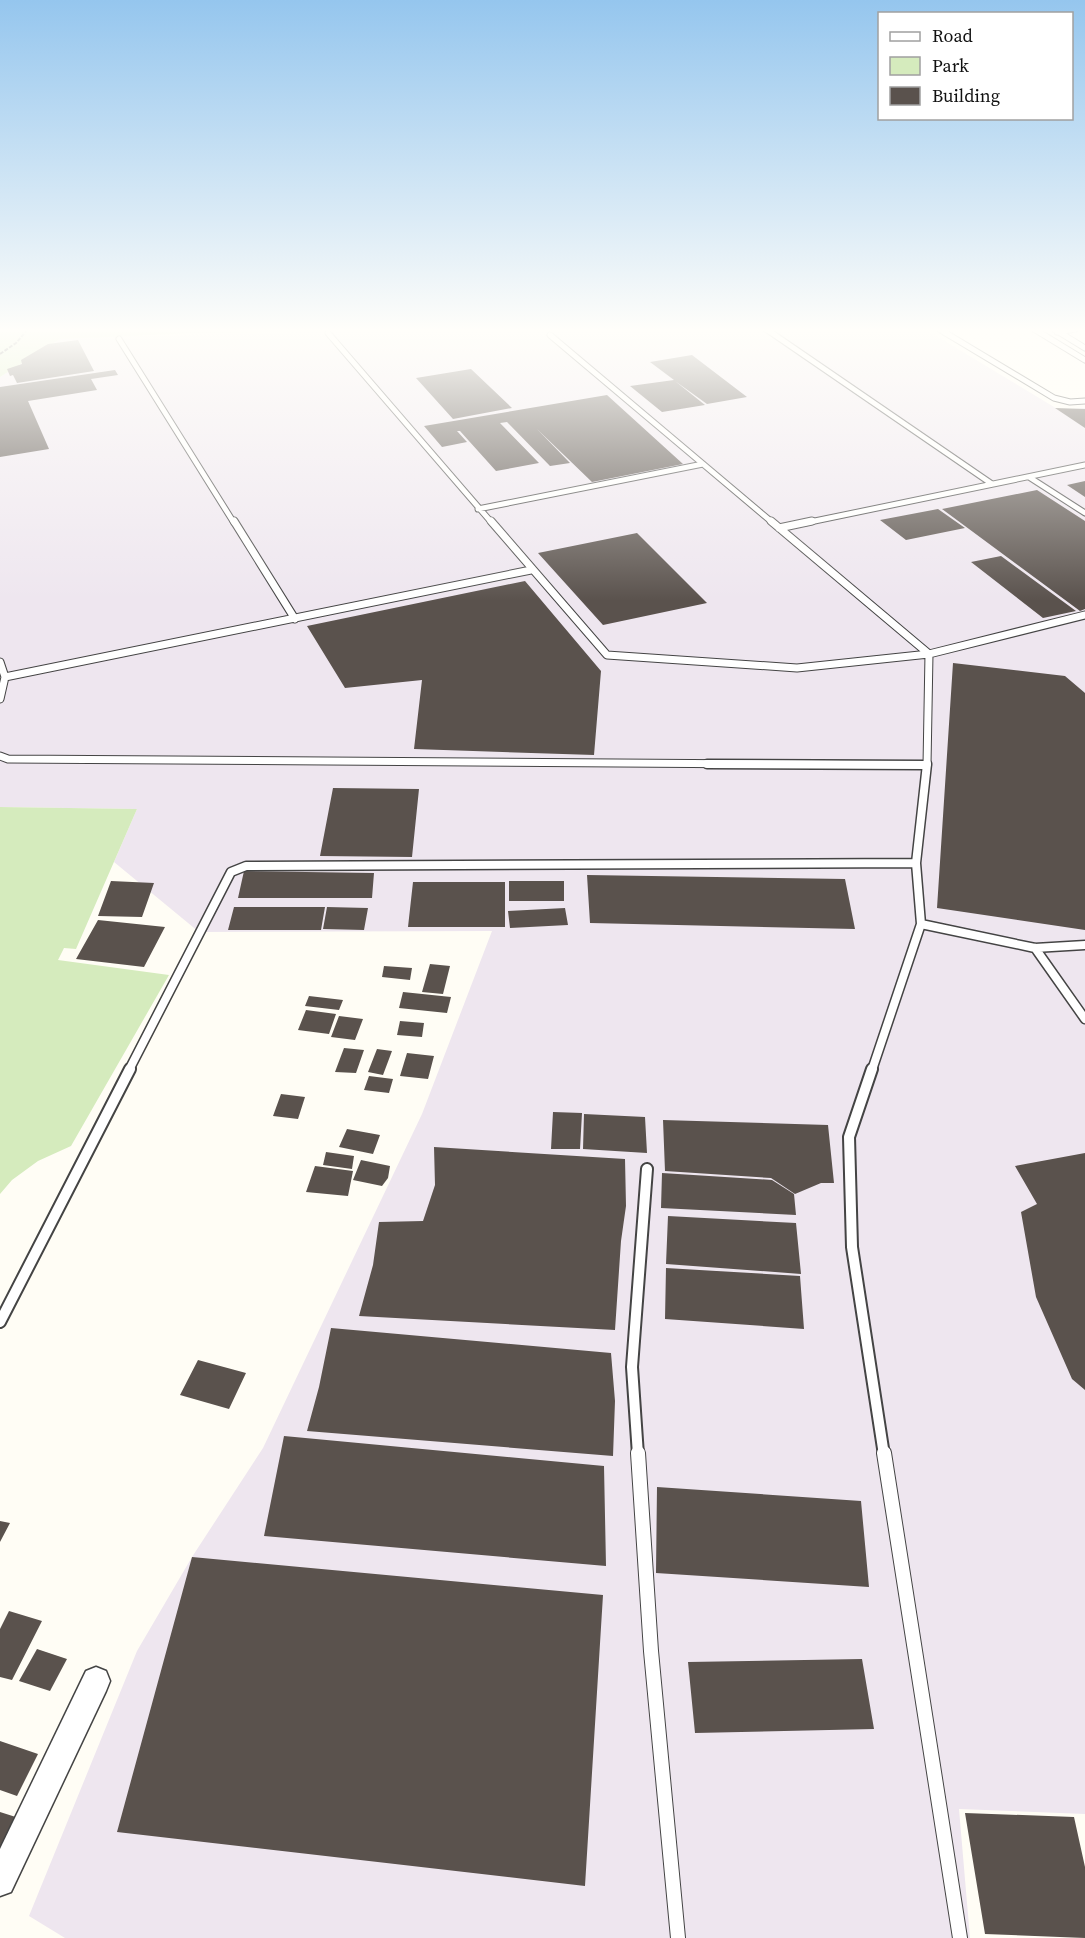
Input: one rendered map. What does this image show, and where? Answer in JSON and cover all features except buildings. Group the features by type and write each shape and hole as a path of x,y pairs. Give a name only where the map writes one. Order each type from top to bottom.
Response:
{"street":[{"path":"0,1881 96,1681"}],"lane":[{"path":"170,419 295,619"},
{"path":"402,419 607,655 797,668 929,654 1085,615"},
{"path":"650,419 929,654"},
{"path":"898,419 992,484"},
{"path":"478,509 703,464"},
{"path":"779,528 1085,465"},
{"path":"1029,477 1085,513"},
{"path":"5,677 531,570"},
{"path":"929,654 927,765 916,863 921,924 849,1137 852,1236 960,1938"},
{"path":"0,662 5,677 0,699"},
{"path":"0,756 8,759 927,765"},
{"path":"0,1322 231,873 246,866 916,863"},
{"path":"921,924 1035,948 1085,945"},
{"path":"1035,948 1085,1019"},
{"path":"647,1169 632,1367 651,1651 678,1938"}],"shaded area":[{"path":"0,419 1085,419 1085,1814 959,1809 970,1938 65,1938 29,1916 137,1651 192,1557 263,1448 422,1114 492,931 199,932 114,862 137,809 0,807"}],"green space":[{"path":"0,807 137,809 76,949 64,948 58,960 169,975 71,1146 38,1161 12,1180 0,1194"}]}
